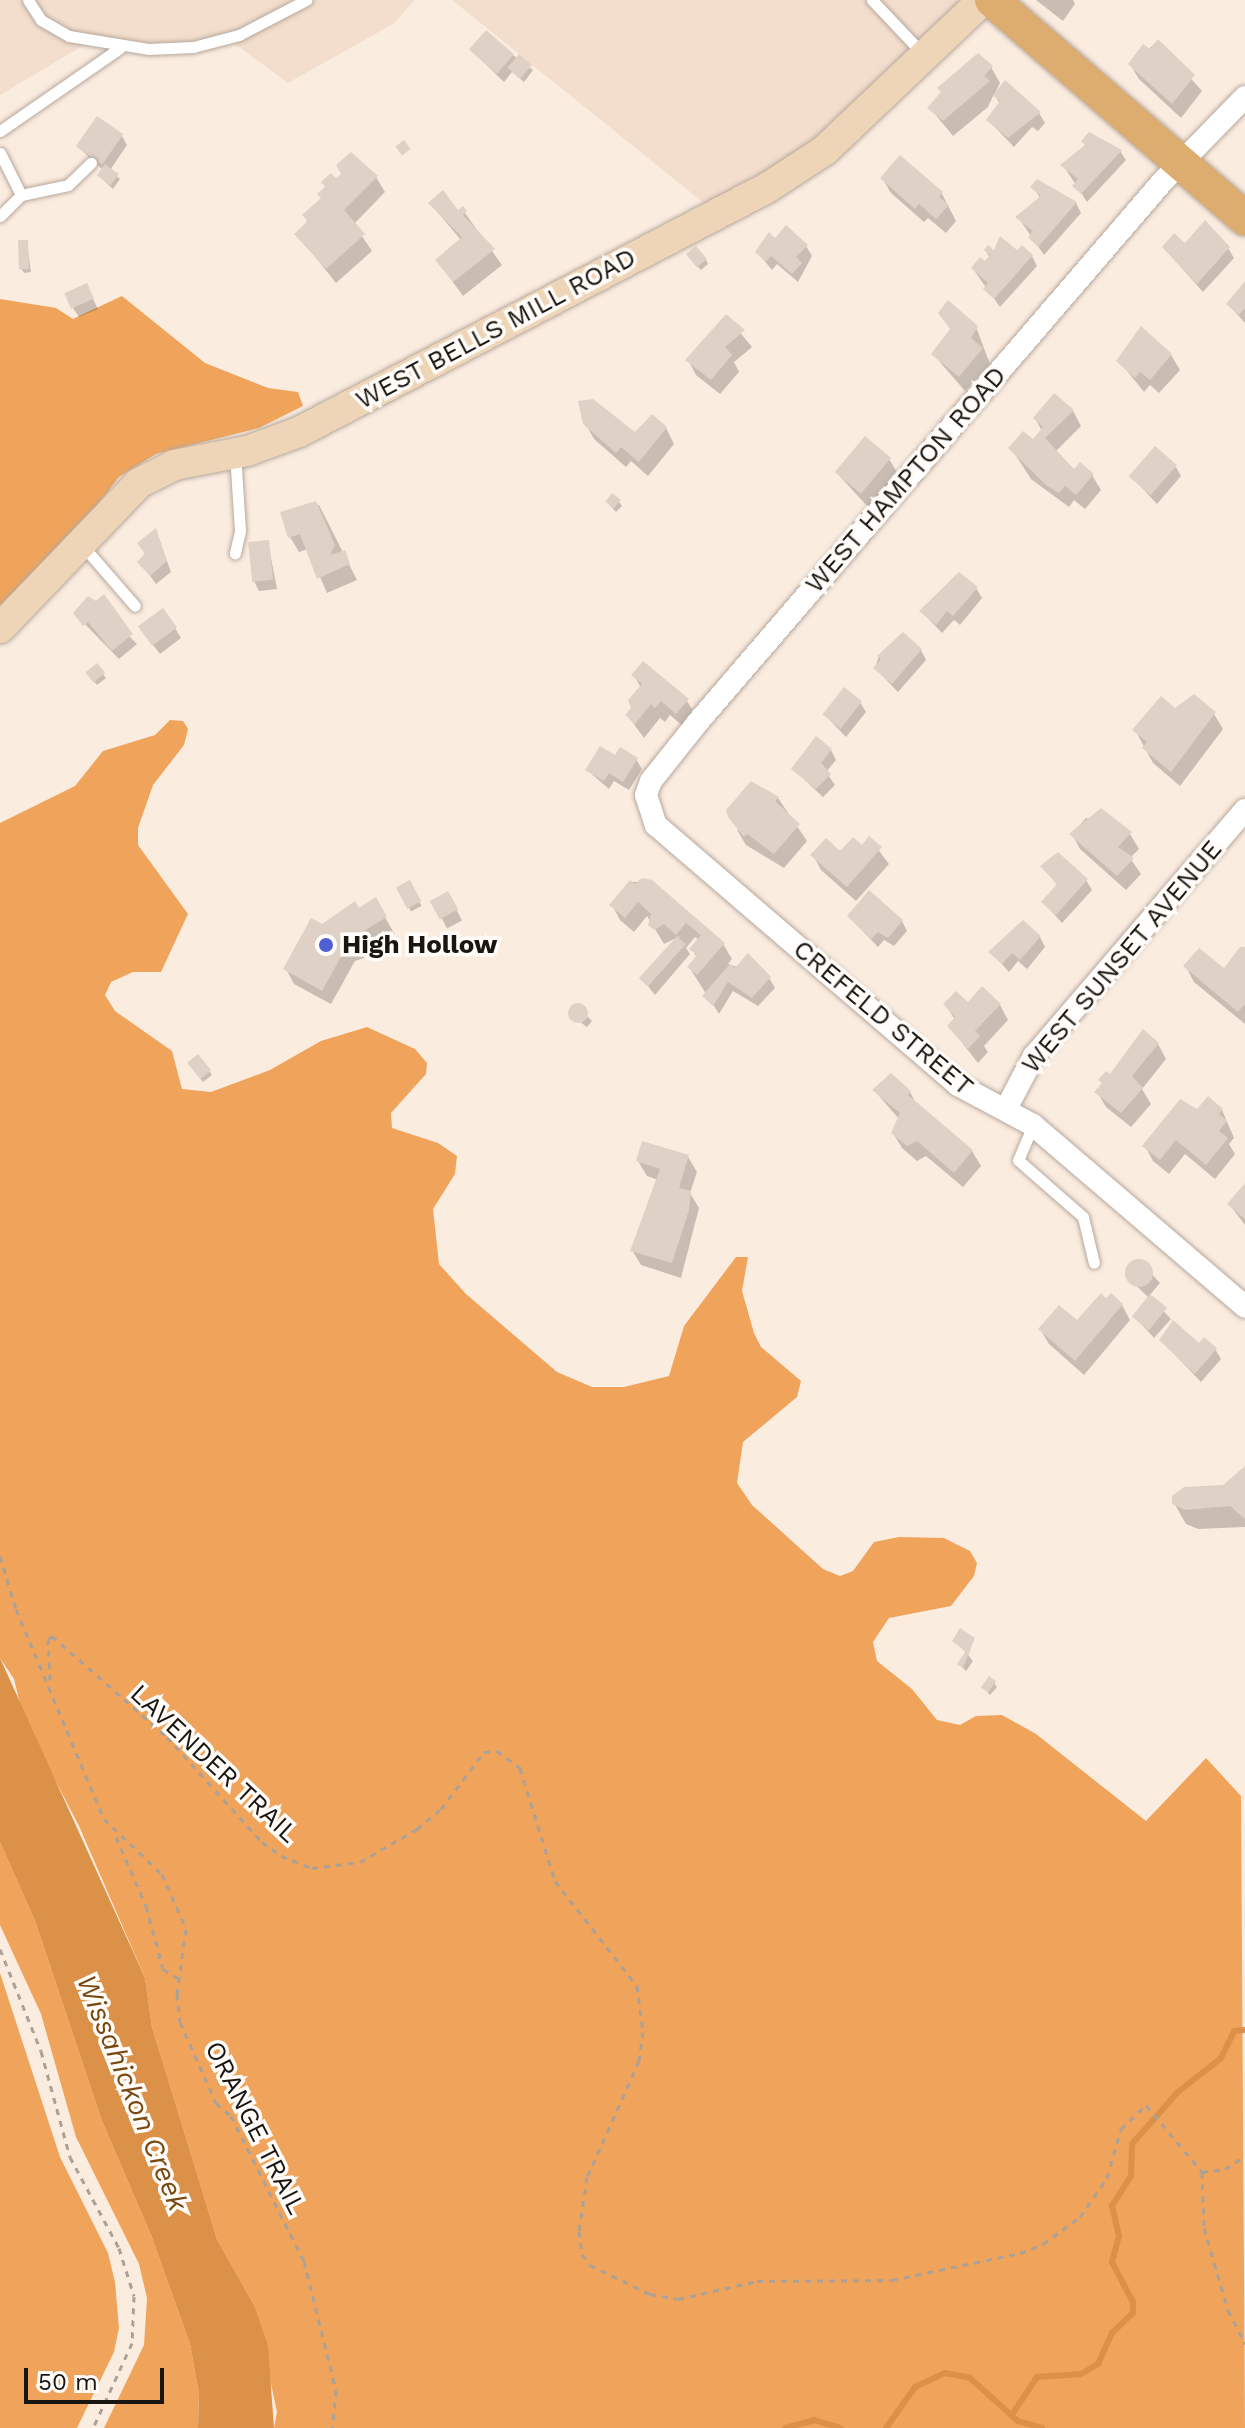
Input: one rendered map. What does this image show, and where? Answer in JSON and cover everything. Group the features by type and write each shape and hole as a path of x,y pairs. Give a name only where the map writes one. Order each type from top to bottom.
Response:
{"main road":[{"path":"992,0 1245,218"}],"street":[{"name":"WEST BELLS MILL ROAD","path":"0,628 119,500 150,476 185,462 235,453 318,423 767,188 825,150 983,0"},
{"name":"WEST HAMPTON ROAD","path":"646,804 651,781 698,722 1181,163 1245,97"},
{"name":"CREFELD STREET","path":"646,804 656,825 958,1085 1033,1125 1245,1307"},
{"name":"WEST SUNSET AVENUE","path":"1006,1109 1034,1056 1245,810"}],"lane":[{"path":"28,0 52,30 120,48 171,49 216,42 261,26 306,0"},
{"path":"872,0 925,56"},
{"path":"0,131 120,48"},
{"path":"0,153 21,195"},
{"path":"0,216 21,195 55,191 91,163"},
{"path":"235,453 240,531 235,553"},
{"path":"80,543 135,606"},
{"path":"1033,1125 1019,1147 1018,1160 1083,1217 1094,1263"}],"path":[{"path":"0,1556 16,1609 50,1680 58,1710 146,1906 163,1969 179,1979"},
{"name":"LAVENDER TRAIL","path":"50,1680 48,1640 52,1636 167,1737 262,1842 281,1856 312,1868 360,1862 408,1835 441,1809 480,1754 501,1753 520,1768 555,1881 596,1939 631,1975 638,1994 643,2044 636,2073 581,2199 582,2254 604,2275 678,2299 757,2281 914,2278 1020,2253 1043,2244 1080,2217 1107,2178 1121,2129 1143,2106 1149,2107 1167,2126 1202,2172"},
{"name":"ORANGE TRAIL","path":"114,1834 148,1856 162,1874 186,1929 179,1979 180,2022 216,2103 231,2116 304,2261 336,2390 333,2428"},
{"path":"0,1949 41,2051 70,2157 119,2248 134,2296 132,2343 93,2428"},
{"path":"1245,2156 1225,2169 1202,2172 1204,2228 1228,2310 1245,2344"}],"shaded area":[{"path":"0,0 415,0 393,24 288,83 231,41 125,51 84,45 0,95"},
{"path":"452,0 956,0 961,5 795,157 705,204"},
{"path":"122,296 205,363 268,388 298,392 303,406 259,428 156,454 119,477 74,536 0,606 0,299 56,308 73,319"},
{"path":"170,720 183,721 188,729 184,745 153,785 138,828 138,845 188,914 161,972 133,972 111,982 105,995 115,1011 172,1051 182,1089 211,1092 270,1070 321,1041 367,1027 415,1049 427,1063 426,1074 391,1113 392,1128 438,1143 457,1156 455,1174 433,1209 439,1264 466,1294 557,1372 592,1387 624,1387 669,1376 684,1326 736,1257 748,1257 742,1291 754,1333 761,1347 801,1381 797,1397 743,1442 737,1483 752,1505 823,1569 840,1576 853,1571 874,1542 899,1537 944,1538 970,1551 977,1563 974,1576 951,1606 889,1618 873,1642 877,1661 912,1689 937,1720 960,1725 976,1716 1002,1715 1036,1734 1146,1821 1206,1758 1241,1796 1245,2428 274,2428 277,2412 254,2305 217,2239 152,2027 145,1978 79,1826 24,1720 14,1679 0,1658 0,823 75,786 103,751 155,735"},
{"path":"0,1842 35,1921 102,2121 151,2235 190,2344 199,2394 198,2428 104,2428 144,2345 147,2298 139,2264 76,2137 41,2014 0,1925"},
{"path":"0,1973 60,2157 108,2253 115,2282 119,2328 114,2352 77,2428 0,2428"}],"water":[{"name":"Wissahickon Creek","path":"0,1658 145,1978 152,2027 217,2239 254,2305 268,2346 274,2428 198,2428 199,2394 190,2344 151,2235 102,2121 35,1921 0,1842"}],"building":[{"path":"486,30 514,54 497,74 469,50"},
{"path":"1158,39 1195,75 1172,104 1128,64 1143,44 1150,49"},
{"path":"978,53 993,66 984,76 990,81 943,121 927,108 941,92 937,88"},
{"path":"519,54 532,65 520,79 507,68"},
{"path":"1005,80 1041,112 1008,138 986,120 1000,101 993,95"},
{"path":"97,116 123,134 102,165 76,146"},
{"path":"1089,132 1122,150 1081,194 1072,186 1078,179 1060,165 1085,145 1081,141"},
{"path":"404,140 411,149 402,155 395,147"},
{"path":"351,152 378,176 344,210 365,234 326,269 294,234 308,221 302,215 321,198 317,194 325,187 321,182 331,173 336,178 341,174 336,165"},
{"path":"900,155 943,192 939,197 949,205 936,219 919,204 915,209 880,178"},
{"path":"105,164 119,174 111,185 97,175"},
{"path":"1037,179 1077,202 1038,247 1028,237 1033,231 1015,217 1041,196 1030,187"},
{"path":"443,190 458,210 463,206 467,211 463,215 495,249 453,282 435,260 462,237 428,203"},
{"path":"1205,220 1230,247 1197,284 1162,247 1174,233 1185,243"},
{"path":"786,225 808,245 796,257 802,263 792,274 771,256 766,262 755,252 769,232 775,238"},
{"path":"1000,236 1017,250 1022,245 1033,255 994,299 983,289 988,283 971,268 980,257 985,261 990,255 984,250 988,245 994,250"},
{"path":"18,240 28,240 29,269 19,269"},
{"path":"696,246 707,259 697,267 686,254"},
{"path":"1245,281 1245,308 1239,315 1226,304"},
{"path":"87,283 94,299 71,309 64,293"},
{"path":"948,300 978,326 971,338 983,348 959,377 931,354 950,329 938,313"},
{"path":"726,314 745,330 725,347 732,355 711,380 685,360"},
{"path":"1141,326 1172,354 1150,380 1140,372 1135,378 1116,361"},
{"path":"1054,393 1074,410 1045,438 1074,469 1080,462 1094,474 1076,495 1065,486 1059,493 1047,486 1008,448 1023,431 1033,439 1043,427 1033,418"},
{"path":"593,399 635,432 652,414 667,427 639,462 621,447 616,453 583,424 578,401"},
{"path":"865,436 891,458 861,494 835,472"},
{"path":"1155,446 1177,465 1151,495 1129,476"},
{"path":"612,493 621,500 614,508 605,502"},
{"path":"316,501 335,545 330,555 345,550 350,564 317,579 300,534 288,538 280,512"},
{"path":"156,528 167,561 150,576 137,562 145,554 137,543"},
{"path":"269,540 273,580 252,582 248,542"},
{"path":"959,572 978,587 953,616 947,611 936,625 919,611"},
{"path":"104,594 133,634 112,651 88,622 83,626 73,613 88,596 96,601"},
{"path":"163,608 177,627 152,646 138,626"},
{"path":"903,632 922,649 892,684 873,668 881,659 877,656"},
{"path":"643,661 689,699 676,714 661,701 655,708 651,704 635,724 625,715 631,708 628,700 642,684 631,675"},
{"path":"97,663 105,673 94,683 85,672"},
{"path":"844,687 862,701 841,729 822,715"},
{"path":"1194,694 1216,712 1171,772 1142,748 1147,742 1132,730 1161,696 1175,708"},
{"path":"816,736 832,749 821,763 831,774 816,789 791,769"},
{"path":"600,746 615,755 620,747 638,758 623,782 609,773 604,781 585,770"},
{"path":"751,781 779,797 775,801 800,824 774,854 747,834 744,837 728,817 726,810"},
{"path":"1101,808 1132,832 1118,847 1134,858 1117,876 1069,834"},
{"path":"869,836 882,847 847,887 810,855 826,838 840,851 853,837 862,845"},
{"path":"1058,852 1088,879 1056,915 1041,902 1057,884 1040,866"},
{"path":"642,878 652,880 725,943 697,975 687,967 697,955 689,949 701,935 686,923 676,935 664,924 654,930 648,925 651,914 638,902 625,918 609,905 630,880 635,884"},
{"path":"410,880 421,901 407,909 396,888"},
{"path":"869,890 903,920 888,938 878,932 871,939 847,916"},
{"path":"448,891 458,909 440,920 430,901"},
{"name":"High Hollow","path":"376,897 387,917 355,936 357,943 347,946 322,991 283,969 311,918 322,924 355,901 359,908"},
{"path":"1023,920 1041,936 1020,960 1012,953 1002,964 988,952"},
{"path":"677,936 686,944 648,986 639,978"},
{"path":"1240,947 1245,947 1245,1004 1238,1012 1183,966 1199,948 1224,968"},
{"path":"748,953 771,977 752,998 728,982 713,1006 702,996 730,964 735,968"},
{"path":"982,986 1001,1004 975,1031 980,1036 968,1049 947,1026 955,1017 943,1004 956,991 968,1002"},
{"path":"578,1003 585,1006 588,1013 585,1020 578,1023 571,1020 568,1013 571,1006"},
{"path":"1143,1029 1159,1043 1132,1076 1143,1088 1121,1113 1094,1092 1102,1083 1098,1080 1106,1071 1110,1074"},
{"path":"198,1054 211,1070 200,1079 187,1063"},
{"path":"891,1073 911,1091 908,1095 973,1150 954,1173 917,1141 907,1146 891,1133 900,1113 872,1090"},
{"path":"1208,1096 1223,1109 1219,1114 1227,1121 1219,1131 1228,1138 1206,1165 1176,1140 1160,1160 1142,1146 1180,1099 1197,1109"},
{"path":"642,1141 689,1155 679,1188 691,1191 689,1210 672,1263 630,1251 660,1169 636,1161"},
{"path":"1245,1183 1245,1219 1227,1204"},
{"path":"1139,1259 1149,1263 1153,1273 1149,1283 1139,1287 1129,1283 1125,1273 1129,1263"},
{"path":"1101,1293 1106,1298 1111,1293 1123,1304 1075,1361 1038,1329 1059,1305 1077,1320"},
{"path":"1150,1294 1167,1308 1149,1330 1132,1317"},
{"path":"1173,1320 1199,1343 1204,1337 1217,1348 1195,1374 1159,1340"},
{"path":"1245,1466 1245,1519 1230,1506 1185,1510 1172,1504 1172,1496 1184,1487 1223,1485"},
{"path":"960,1628 975,1638 963,1668 957,1664 966,1651 952,1641"},
{"path":"989,1676 996,1681 988,1693 981,1687"}],"waterway":[{"path":"1013,2413 1037,2377 1081,2374 1098,2364 1112,2333 1133,2313 1133,2302 1112,2262 1119,2236 1112,2206 1131,2176 1132,2144 1178,2092 1221,2058 1234,2031 1245,2030"},
{"path":"886,2428 915,2387 945,2373 970,2378 1018,2421 1042,2428"},
{"path":"785,2428 814,2420 841,2428"}],"place":[{"name":"High Hollow","path":"326,945"}]}
